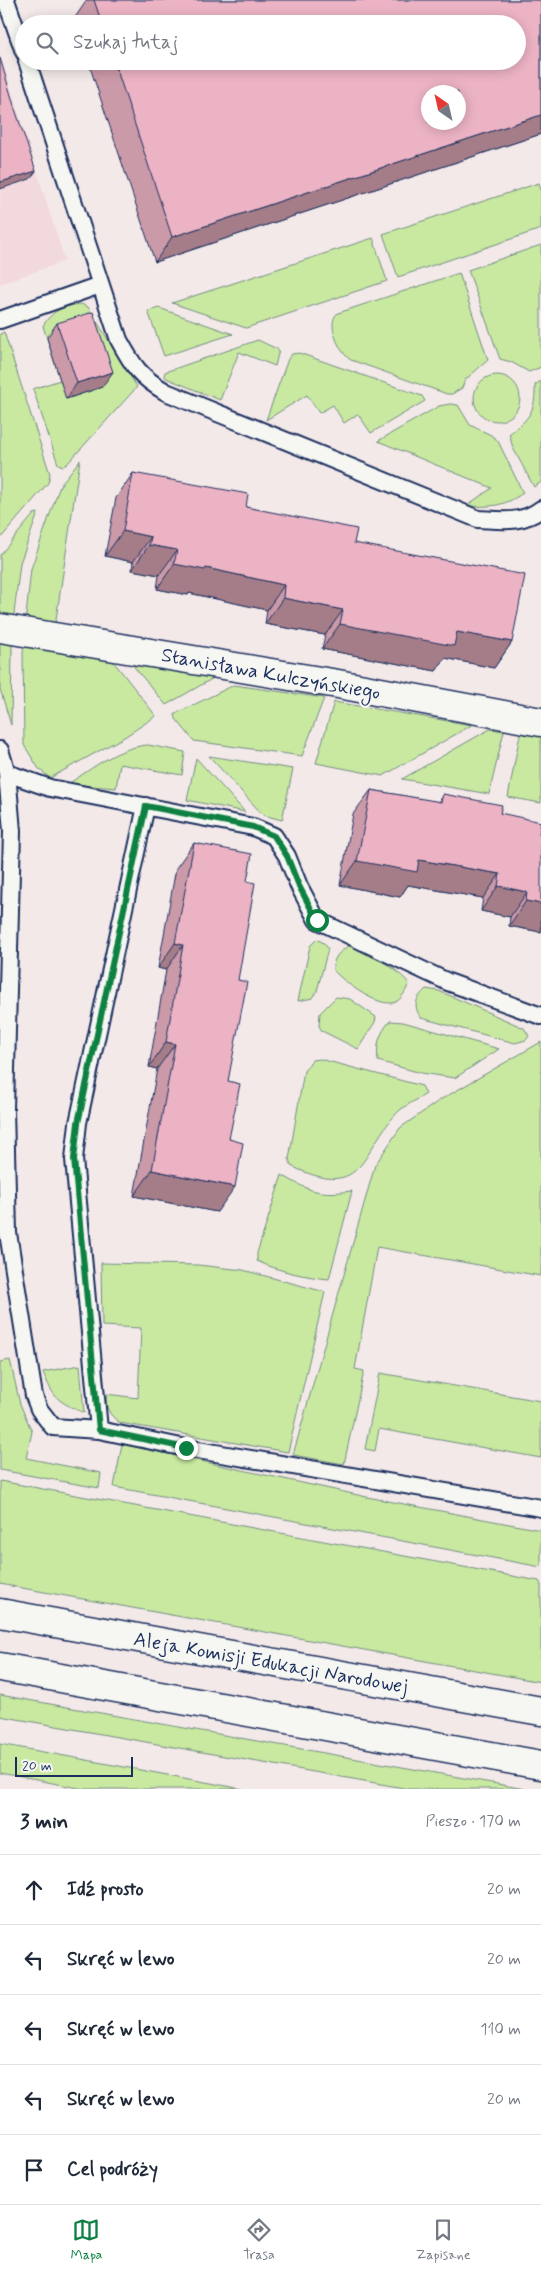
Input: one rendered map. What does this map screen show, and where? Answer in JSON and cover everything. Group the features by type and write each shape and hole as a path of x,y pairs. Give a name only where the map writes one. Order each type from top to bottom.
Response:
{"main road":[{"name":"Stanisława Kulczyńskiego","path":"0,628 329,683 541,722"},
{"name":"Aleja Komisji Edukacji Narodowej","path":"0,1613 541,1711"},
{"path":"0,1667 541,1765"}],"lane":[{"path":"6,0 15,26"},
{"path":"30,70 119,340 133,366 147,380 166,392 478,519 509,521 526,518 541,509"},
{"path":"0,320 100,285"},
{"path":"0,750 12,832 5,1109 8,1234 34,1396 39,1409 53,1427 99,1430 186,1448 541,1508"},
{"path":"4,776 50,788 253,827 274,836 287,856 299,886 317,920 448,982 541,1016"},
{"path":"99,1430 74,1159 78,1123 146,806"}],"shaded area":[{"path":"0,53 65,261 0,284"}],"green space":[{"path":"539,183 541,190 541,229 398,277 383,234"},
{"path":"373,238 387,281 246,328 172,303"},
{"path":"541,245 541,367 529,372 511,362 500,359 468,270"},
{"path":"459,273 488,360 465,380 462,388 452,394 447,394 351,360 342,351 336,338 333,323 334,317 338,313"},
{"path":"81,304 88,307 137,387 67,464 63,466 58,464 33,389 60,380 43,326 50,316 59,310"},
{"path":"159,308 233,334 164,356 148,311"},
{"path":"4,332 50,474 48,483 0,539 0,334"},
{"path":"258,340 279,350 275,366 239,352 220,400 166,378 164,375 165,372"},
{"path":"299,353 422,396 425,401 371,433 358,414 344,423 333,405 319,413 307,395 266,420 288,359 292,354"},
{"path":"502,375 514,381 519,389 519,407 514,415 506,420 492,421 480,415 475,407 474,393 480,381 488,376"},
{"path":"541,381 541,482 534,487 513,448 509,434 522,424 530,414 534,402 535,385"},
{"path":"458,405 470,425 491,435 498,441 523,493 503,504 466,506 492,488 378,441 439,406"},
{"path":"80,460 55,626 30,621 26,616 31,569 61,484"},
{"path":"38,513 20,563 14,614 9,620 0,620 0,555 34,514"},
{"path":"0,637 7,637 12,645 11,725 0,689"},
{"path":"29,642 113,661 156,716 126,736 50,778 39,769 24,745 23,650"},
{"path":"130,662 217,676 166,705"},
{"path":"234,685 324,698 302,756 194,741 176,719 175,714"},
{"path":"334,702 472,725 383,776 316,763"},
{"path":"490,729 504,731 489,794 402,779"},
{"path":"521,729 541,732 541,803 508,797"},
{"path":"148,745 185,752 182,775 120,764 116,788 68,784 116,754"},
{"path":"209,756 293,769 282,820 263,815"},
{"path":"196,758 245,812 187,800"},
{"path":"317,939 325,944 328,949 317,991 313,998 298,1001 310,946"},
{"path":"350,945 382,962 405,978 409,984 400,999 394,1003 376,1000 351,986 333,970 337,955"},
{"path":"426,989 439,991 524,1028 529,1036 526,1040 515,1043 421,1018 416,1003 419,996"},
{"path":"336,997 350,999 376,1017 375,1022 358,1049 322,1031 319,1026 320,1013"},
{"path":"390,1021 403,1022 499,1049 455,1078 421,1073 378,1061 377,1050 379,1040 383,1030"},
{"path":"541,1042 541,1276 377,1247 355,1369 364,1371 344,1464 293,1455 375,1165 400,1128 440,1100"},
{"path":"320,1059 422,1086 426,1094 400,1110 387,1125 359,1167 349,1175 335,1178 316,1176 291,1166 289,1159 304,1071 312,1060"},
{"path":"282,1175 315,1191 331,1193 352,1191 329,1279 292,1273 257,1261 257,1253"},
{"path":"101,1263 198,1265 243,1270 325,1292 288,1452 120,1423 113,1417 108,1411 106,1394 138,1398 141,1328 102,1326"},
{"path":"10,1360 20,1404 32,1432 26,1458 101,1473 99,1488 0,1470 0,1362"},
{"path":"80,1365 84,1413 62,1402 54,1394 43,1372"},
{"path":"380,1373 541,1401 541,1458 379,1429 375,1451 365,1449"},
{"path":"122,1444 367,1497 541,1530 541,1567 114,1487"},
{"path":"0,1481 539,1581 541,1585 541,1682 0,1584"},
{"path":"0,1695 525,1789 409,1789 0,1716"},
{"path":"0,1744 243,1789 84,1789 0,1773"}],"building":[{"path":"94,0 541,0 541,115 172,237 117,70 526,70 526,15 99,15"},
{"path":"0,58 36,171 1,182 0,179"},
{"path":"93,312 113,372 77,383 57,323"},
{"path":"133,473 248,494 246,507 357,529 354,543 525,575 512,642 457,632 454,646 340,624 343,610 283,598 284,585 206,568 205,570 174,564 177,550 149,545 151,537 123,531"},
{"path":"371,790 441,802 443,794 502,805 500,813 541,822 539,835 541,835 541,904 526,901 527,892 498,886 500,874 419,860 417,872 357,861"},
{"path":"194,843 252,854 247,881 255,883 238,980 247,982 228,1081 240,1084 229,1139 243,1143 235,1187 152,1170 175,1044 166,1042 183,945 175,943"}],"route":[{"path":"186,1448 99,1430 74,1159 78,1123 146,806 253,827 274,836 287,856 299,886 317,920"}]}
